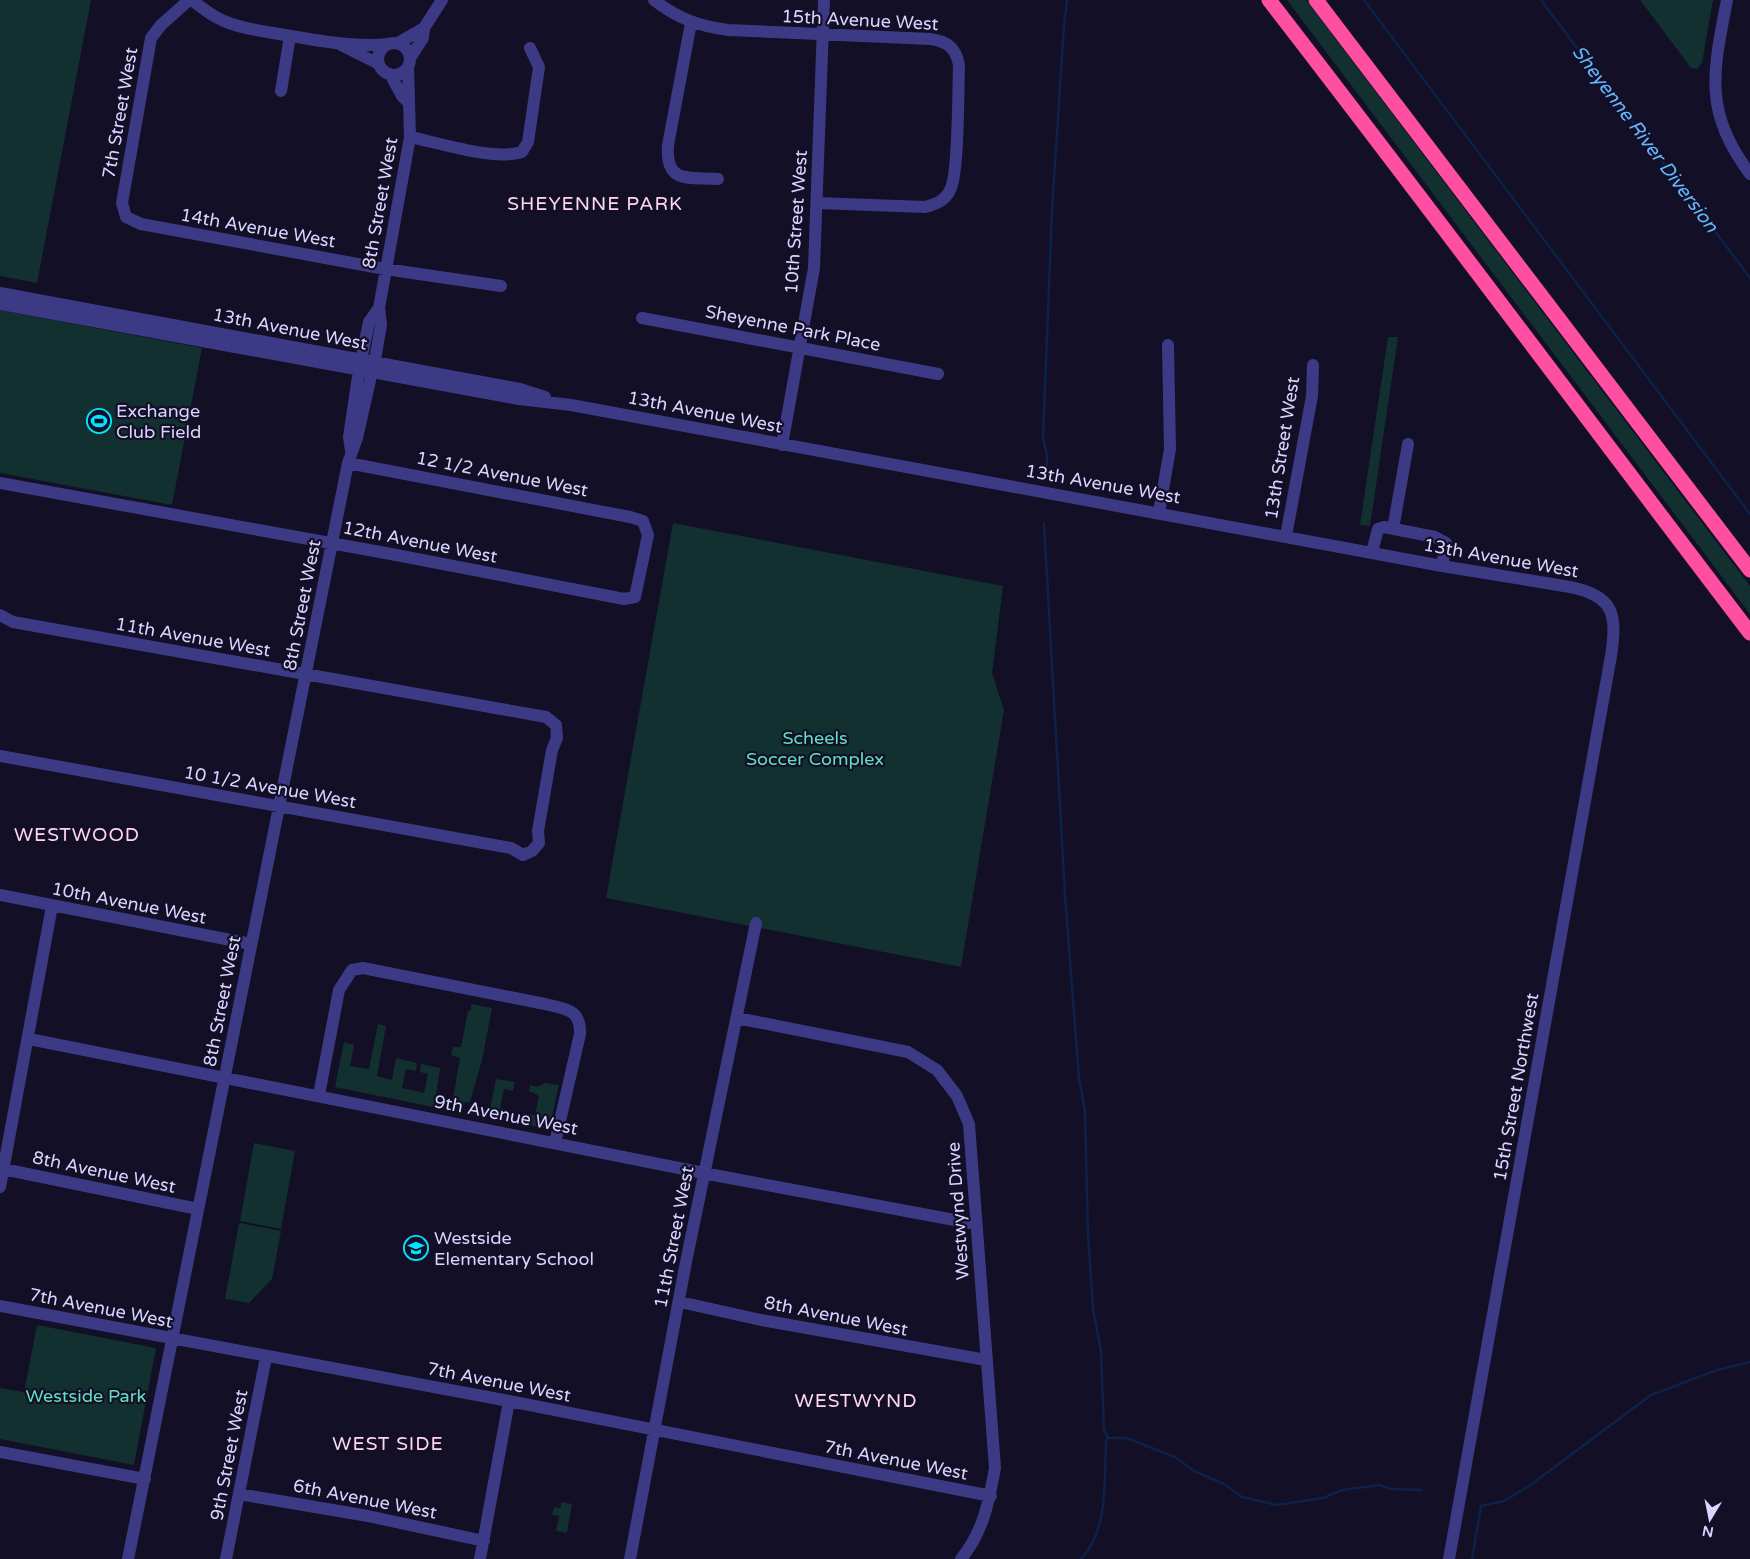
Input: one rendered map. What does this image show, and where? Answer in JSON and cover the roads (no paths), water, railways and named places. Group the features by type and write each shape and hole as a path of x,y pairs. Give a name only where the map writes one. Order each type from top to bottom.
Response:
{"highway":[{"path":"1269,0 1384,148 1584,416 1750,633"},
{"path":"1316,0 1750,570"}],"street":[{"path":"191,0 207,12 226,22 290,36 339,44 354,43 370,46 393,44 406,49 409,62"},
{"name":"7th Street West","path":"126,217 122,202 151,38 161,25 191,0"},
{"path":"390,74 401,73 409,62 422,38 424,28 442,0"},
{"name":"15th Avenue West","path":"654,0 671,14 691,23 728,30 930,39 941,40 951,46 957,55 959,65 952,189 939,203 926,207 817,203"},
{"name":"10th Street West","path":"782,445 812,285 817,203 824,0"},
{"path":"1726,0 1714,67 1715,97 1724,132 1734,152 1750,174"},
{"path":"691,23 668,145 668,165 671,171 679,175 718,180"},
{"path":"379,64 380,50 424,28"},
{"path":"282,91 290,36"},
{"path":"339,44 379,64 390,74 402,96 409,103"},
{"path":"410,137 495,155 511,156 522,152 528,142 540,67 530,48"},
{"name":"8th Street West","path":"128,1559 146,1479 224,1076 332,544 349,457 349,436 367,366 381,325 379,308 385,269 410,137 409,62"},
{"name":"14th Avenue West","path":"126,217 141,224 385,269 502,286"},
{"name":"13th Avenue West","path":"0,293 367,366 519,399 572,405 1586,591 1608,604 1614,620"},
{"name":"13th Avenue West","path":"0,304 367,366"},
{"name":"Sheyenne Park Place","path":"642,318 938,374"},
{"path":"1159,512 1170,449 1168,345"},
{"name":"13th Street West","path":"1286,536 1312,396 1312,365"},
{"path":"1393,529 1408,444"},
{"name":"12 1/2 Avenue West","path":"349,457 630,516 643,521 648,535 645,547"},
{"name":"12th Avenue West","path":"0,483 624,599 635,597 645,547"},
{"path":"1372,552 1378,528 1384,527 1443,540 1446,548 1442,566"},
{"name":"11th Avenue West","path":"0,615 13,622 306,676 546,717 556,725 557,738 552,750 538,843 532,851"},
{"name":"15th Street Northwest","path":"1449,1559 1611,656 1614,620"},
{"name":"10 1/2 Avenue West","path":"0,756 511,848 523,855 532,851"},
{"name":"10th Avenue West","path":"0,895 251,944"},
{"path":"0,1187 29,1039 52,906"},
{"name":"11th Street West","path":"630,1559 654,1430 756,923"},
{"path":"319,1094 339,990 352,970 363,968 545,1004 570,1010 578,1017 580,1024 580,1034 554,1143"},
{"name":"Westwynd Drive","path":"737,1018 908,1052 938,1070 957,1096 969,1124 986,1360 996,1468 980,1530 973,1544 961,1559"},
{"name":"9th Avenue West","path":"29,1039 319,1094 705,1173 976,1224"},
{"name":"8th Avenue West","path":"3,1169 198,1208"},
{"name":"8th Avenue West","path":"680,1302 770,1322 986,1360"},
{"name":"7th Avenue West","path":"0,1306 172,1340 509,1401 990,1496"},
{"name":"9th Street West","path":"226,1559 266,1357"},
{"path":"480,1559 509,1401"},
{"path":"0,1452 146,1479"},
{"name":"6th Avenue West","path":"239,1494 368,1516 484,1541"}],"waterway":[{"path":"1047,474 1047,456 1043,437 1052,210 1067,0"},
{"path":"1364,0 1750,514"},
{"name":"Sheyenne River Diversion","path":"1541,0 1750,278"},
{"path":"1044,523 1065,895 1079,1078 1085,1111 1088,1234 1093,1309 1101,1351 1104,1429 1108,1438"},
{"path":"1472,1559 1481,1506 1504,1501 1529,1486 1651,1395 1717,1370 1750,1362"},
{"path":"1108,1438 1126,1438 1175,1457 1194,1471 1224,1484 1242,1497 1277,1505 1323,1498 1342,1490 1380,1485 1390,1489 1422,1490"},
{"path":"1081,1559 1090,1547 1101,1519 1105,1487 1106,1441 1108,1438"}],"place":[{"name":"Exchange Club Field","path":"99,421"},
{"name":"Westside Elementary School","path":"416,1248"}],"district":[{"name":"SHEYENNE PARK","path":"595,204"},
{"name":"WESTWOOD","path":"77,835"},
{"name":"WESTWYND","path":"856,1401"},
{"name":"WEST SIDE","path":"388,1444"}],"park label":[{"name":"Scheels Soccer Complex","path":"815,748"},
{"name":"Westside Park","path":"86,1396"}]}
